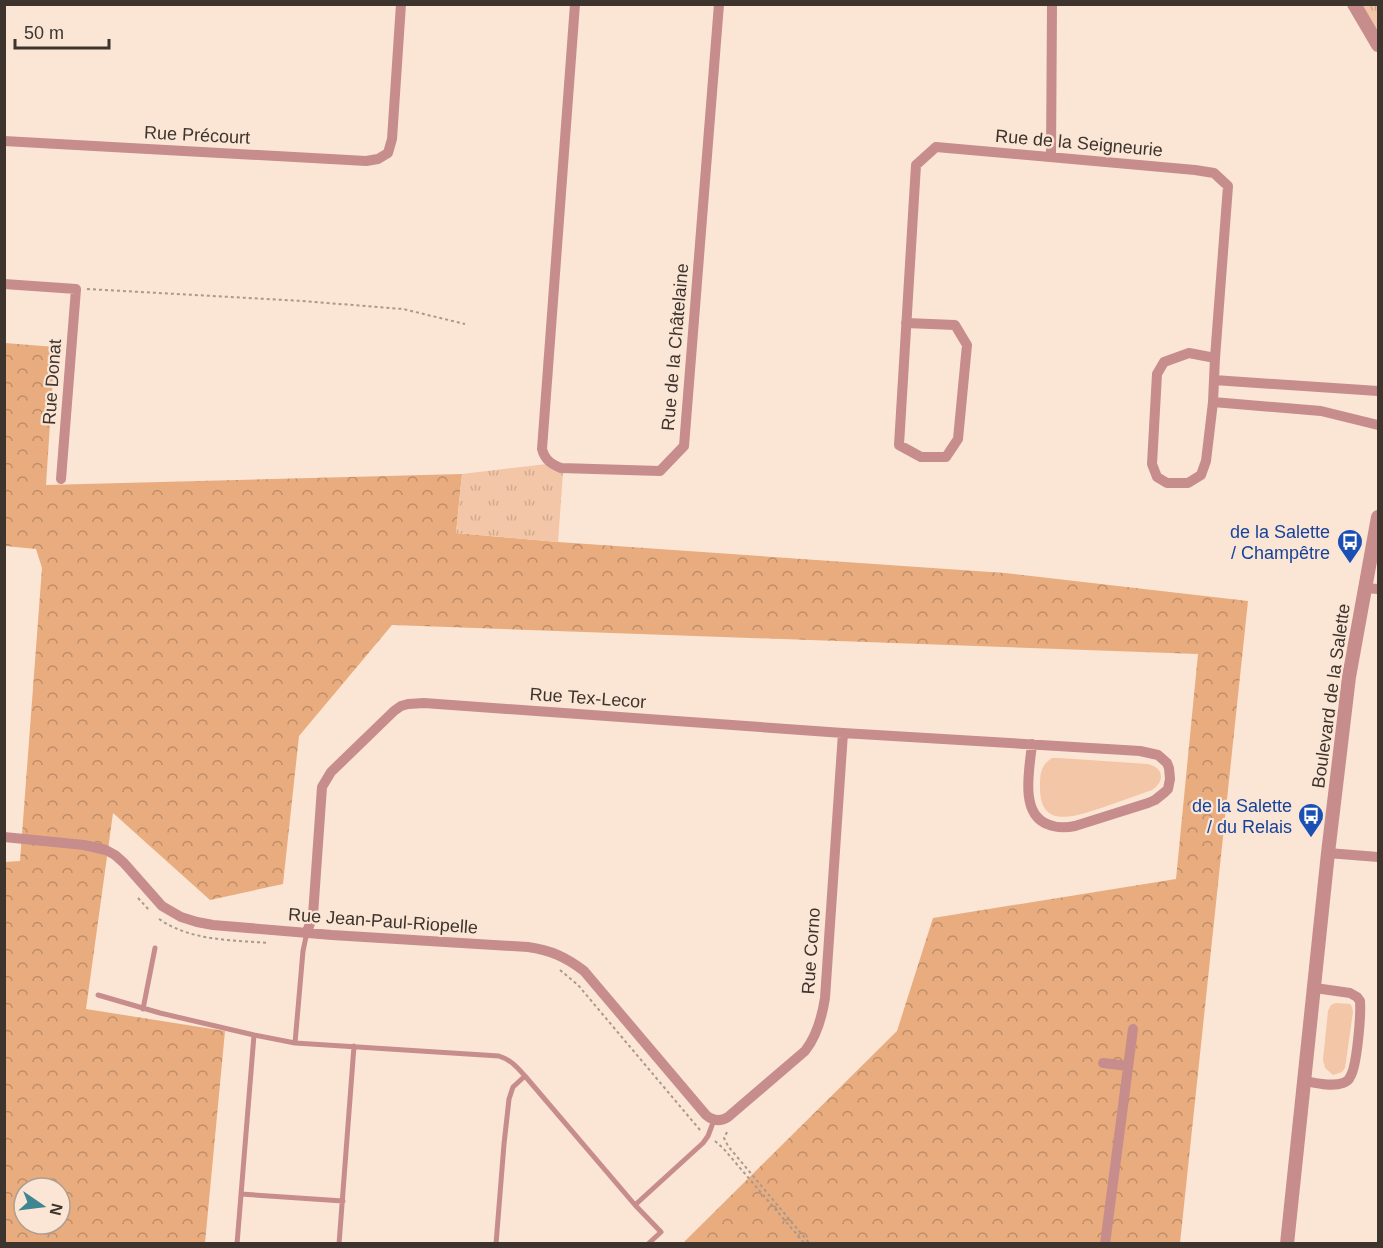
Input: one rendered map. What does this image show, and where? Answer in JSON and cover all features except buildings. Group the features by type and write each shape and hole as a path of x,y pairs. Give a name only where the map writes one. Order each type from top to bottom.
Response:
{"street":[{"name":"Rue Précourt","path":"4,141 374,160 386,155 392,139 401,4"},
{"name":"Rue de la Châtelaine","path":"575,4 542,449 544,456 561,468 660,471 684,446 719,4"},
{"path":"1051,157 1052,4"},
{"path":"1354,4 1378,45"},
{"name":"Rue de la Seigneurie","path":"906,323 955,325 967,345 958,439 946,457 921,457 899,445 906,323 916,165 936,147 1214,173 1228,186 1215,380 1206,461 1201,475 1188,483 1167,483 1157,477 1152,464 1157,374 1164,362 1189,352 1215,358"},
{"path":"4,284 76,289"},
{"name":"Rue Donat","path":"61,479 76,289"},
{"path":"1215,380 1378,391"},
{"path":"1213,402 1322,411 1378,425"},
{"name":"Boulevard de la Salette","path":"1287,1244 1349,677 1372,589 1378,517"},
{"name":"Rue Tex-Lecor","path":"307,932 313,915 322,787 331,772 384,721 401,706 408,704 424,703 843,733 1032,744 1153,753 1163,758 1169,768 1168,789 1162,796 1148,803 1075,826 1064,828 1052,826 1038,819 1030,805 1028,795 1032,744"},
{"name":"Rue Corno","path":"714,1120 721,1121 728,1117 805,1051 818,1028 825,998 843,733"},
{"name":"Rue Jean-Paul-Riopelle","path":"4,837 84,845 105,850 124,863 162,906 189,920 213,925 528,947 561,955 584,971 706,1115 714,1120"},
{"path":"1328,853 1378,857"},
{"path":"1305,1082 1335,1084 1345,1083 1348,1080 1352,1075 1359,1023 1360,1001 1354,995 1315,988"},
{"path":"1105,1244 1133,1029"},
{"path":"1103,1063 1128,1066"}],"lane":[{"path":"295,1043 303,951 307,932"},
{"path":"143,1008 155,948"},
{"path":"98,995 143,1008 295,1043 499,1056 513,1063 525,1076 635,1205 661,1232 648,1244"},
{"path":"237,1244 254,1035"},
{"path":"339,1244 354,1046"},
{"path":"496,1244 509,1099 513,1087 525,1076"},
{"path":"635,1205 703,1143 714,1120"},
{"path":"241,1194 342,1201"}],"path":[{"path":"76,289 302,301 402,309 465,324"},
{"path":"137,897 154,916 185,932 212,939 271,943"},
{"path":"555,967 578,985 698,1127 723,1148 805,1244"},
{"path":"727,1132 724,1138 728,1146 810,1244"}],"green space":[{"path":"1354,5 1378,5 1378,45"},
{"path":"5,343 55,347 46,485 462,474 456,533 1005,573 1248,601 1180,1243 683,1243 897,1031 933,918 1176,879 1198,654 392,625 299,736 283,884 210,900 113,813 86,1009 225,1031 205,1243 5,1243 4,862 20,861 42,568 36,549 5,546"},
{"path":"547,464 563,473 558,542 456,533 462,474"},
{"path":"1052,758 1148,764 1157,768 1161,779 1152,790 1082,814 1061,817 1052,815 1046,810 1041,800 1041,773 1045,764"},
{"path":"1350,1004 1353,1012 1345,1068 1342,1072 1333,1075 1325,1068 1323,1060 1328,1011 1331,1005"}],"place":[{"name":"de la Salette / Champêtre","path":"1350,565"},
{"name":"de la Salette / du Relais","path":"1311,839"}]}
